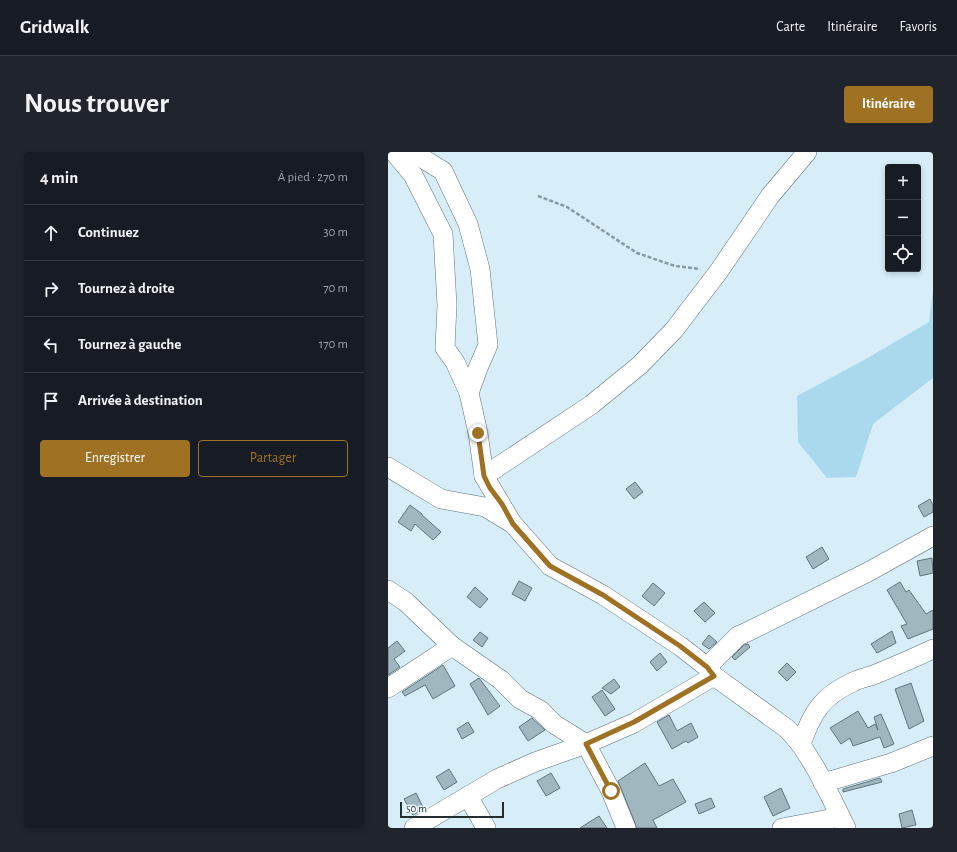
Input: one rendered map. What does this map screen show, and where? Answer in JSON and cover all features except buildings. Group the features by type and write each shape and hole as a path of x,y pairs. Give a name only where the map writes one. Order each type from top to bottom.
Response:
{"street":[{"path":"394,152 414,175 443,234 447,305 445,348 455,362 469,392 478,433 484,476 513,524 550,566 603,595 680,646 710,672 795,736 823,783 843,822 782,828"},
{"path":"418,154 443,171 468,224 480,269 488,345 469,392"},
{"path":"484,476 591,405 640,365 674,330 718,271 770,196 804,154"},
{"path":"388,467 441,499 485,508 513,524"},
{"path":"414,828 497,778 535,762 586,744 634,722 710,672 738,636 868,572 933,536"},
{"path":"388,590 406,602 452,646 501,680 520,698 540,710 554,724 586,744 611,791 626,828"},
{"path":"388,688 452,646"},
{"path":"801,744 808,724 814,713 826,698 840,688 854,681 887,670 933,649"},
{"path":"823,783 891,763 933,746"},
{"path":"468,796 486,828"}],"path":[{"path":"538,196 567,207 637,253 675,266 718,271"}],"shaded area":[{"path":"933,290 933,378 873,424 856,477 827,478 798,442 797,396 864,360 929,322"}],"route":[{"path":"478,433 484,476 490,488 502,504 513,524 550,566 603,595 680,646 707,667 714,676 634,722 586,744 611,791"}]}
